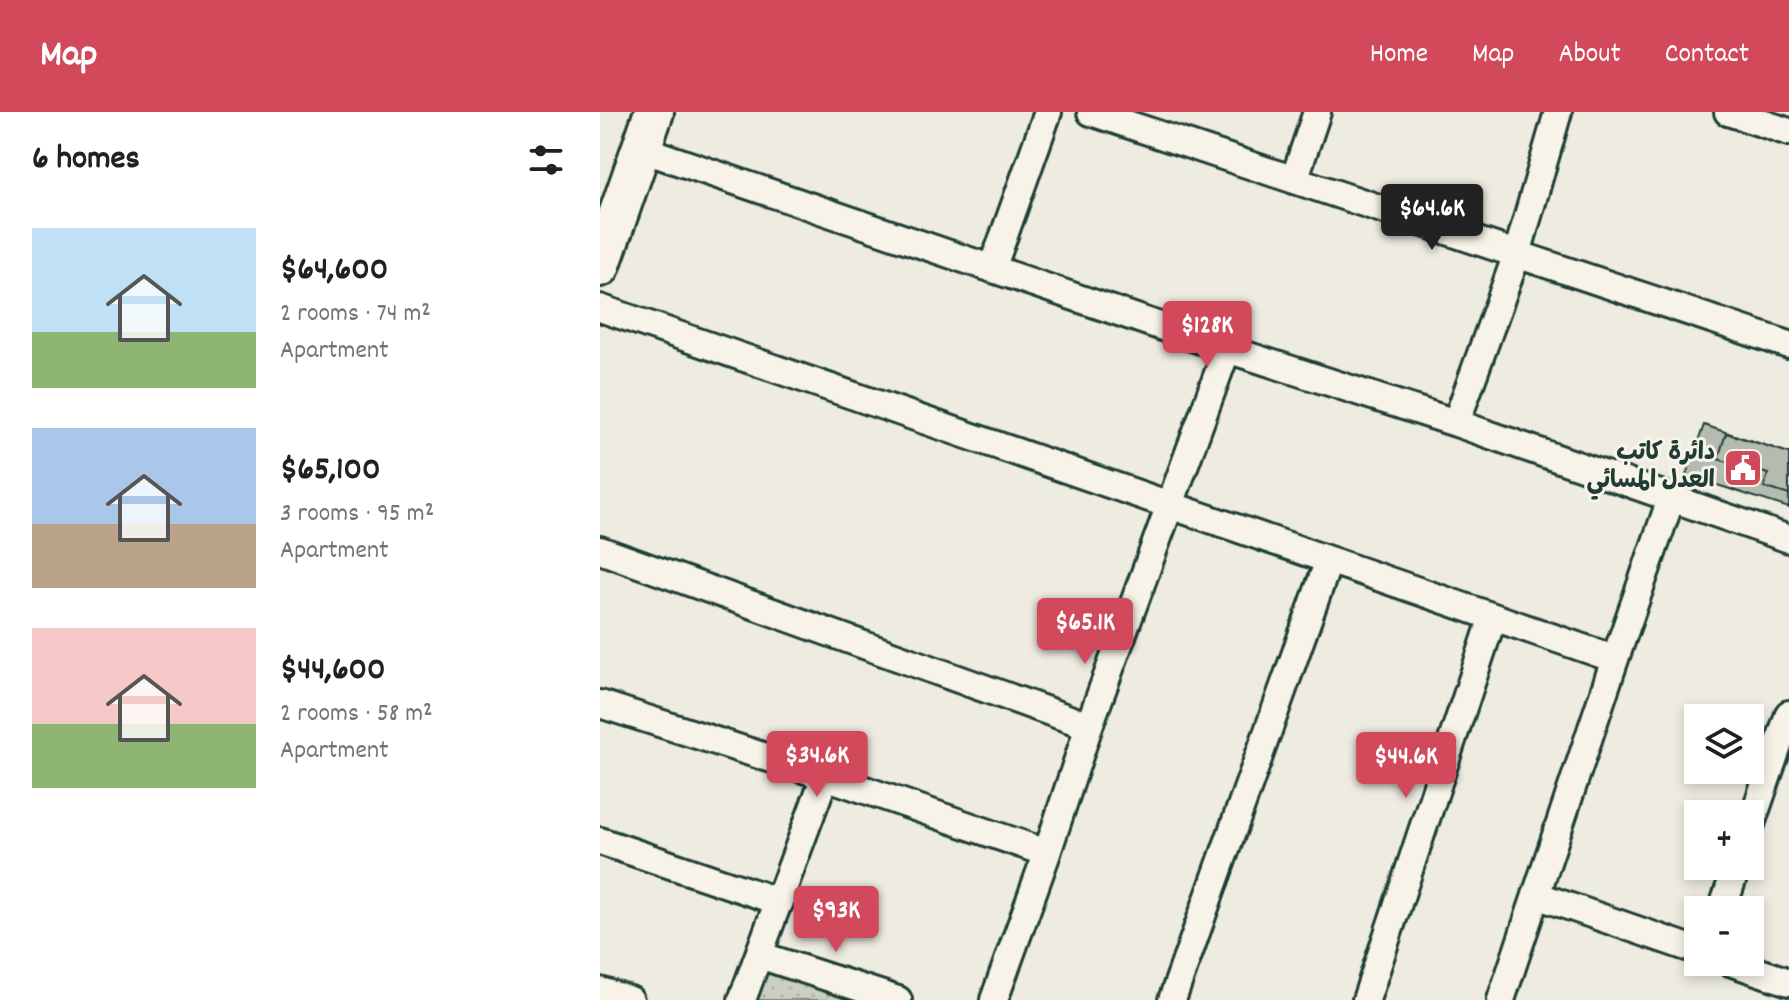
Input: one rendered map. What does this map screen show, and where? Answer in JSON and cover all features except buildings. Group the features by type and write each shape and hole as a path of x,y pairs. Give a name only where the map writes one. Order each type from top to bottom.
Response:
{"main road":[{"path":"600,267 654,112"}],"street":[{"path":"992,269 1048,112"},
{"path":"1091,112 1789,345"},
{"path":"1294,180 1317,112"},
{"path":"1456,423 1517,254 1558,112"},
{"path":"1728,112 1789,132"},
{"path":"642,149 1227,349 1456,423 1789,539"},
{"path":"600,308 1615,659"},
{"path":"994,1000 1089,726 1227,349"},
{"path":"1501,1000 1671,499"},
{"path":"600,550 1089,726"},
{"path":"1172,1000 1329,560"},
{"path":"1366,1000 1493,617"},
{"path":"600,704 825,776 1047,853"},
{"path":"1760,800 1787,723"},
{"path":"742,1000 825,776"},
{"path":"600,841 780,902"},
{"path":"1536,895 1684,946"},
{"path":"759,955 898,1000"},
{"path":"1764,974 1789,982"},
{"path":"600,991 630,1000"}],"shaded area":[{"path":"764,970 869,1000 752,1000"}],"place":[{"name":"دائرة كاتب العدل المسائي","path":"1743,468"}]}
